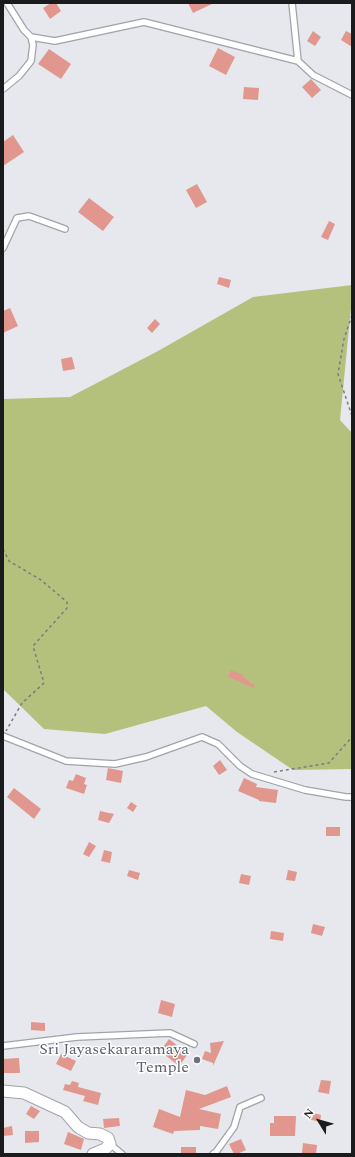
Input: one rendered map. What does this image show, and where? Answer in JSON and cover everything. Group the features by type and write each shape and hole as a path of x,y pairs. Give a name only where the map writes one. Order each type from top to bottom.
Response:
{"street":[{"path":"3,1091 24,1093 65,1112 78,1127 88,1133 100,1134 108,1138 110,1144 106,1149 93,1154"}],"lane":[{"path":"3,89 19,76 31,61 33,45 31,37 24,30 7,3"},
{"path":"292,3 298,60"},
{"path":"31,37 55,41 144,22 298,60 313,75 352,95"},
{"path":"3,248 18,218 29,216 66,229"},
{"path":"3,736 66,761 115,764 146,757 202,738 218,744 240,766 252,774 305,790 352,797"},
{"path":"3,1046 77,1037 170,1033 194,1044"},
{"path":"213,1154 234,1127 240,1107 261,1098"},
{"path":"110,1144 122,1154"}],"path":[{"path":"352,315 344,339 338,374 352,416"},
{"path":"3,549 9,560 41,580 68,602 67,608 33,646 44,683 22,703 3,736"},
{"path":"274,772 330,763 352,737"}],"green space":[{"path":"352,285 340,420 352,433 352,769 293,770 237,732 206,706 105,734 44,729 3,689 3,399 70,397 158,351 253,297"}],"building":[{"path":"51,3 56,3 61,11 50,19 43,8"},
{"path":"188,3 214,3 193,13"},
{"path":"313,31 321,37 315,46 307,41"},
{"path":"346,31 352,34 352,47 341,40"},
{"path":"218,48 235,57 226,75 209,66"},
{"path":"49,49 71,64 61,79 38,64"},
{"path":"311,79 321,90 312,98 302,87"},
{"path":"244,87 259,88 258,100 243,99"},
{"path":"13,135 24,152 3,166 3,142"},
{"path":"197,184 207,202 196,208 186,190"},
{"path":"89,198 114,217 103,231 78,212"},
{"path":"329,221 335,224 328,240 321,237"},
{"path":"219,277 231,280 229,288 217,284"},
{"path":"10,308 18,326 3,333 3,311"},
{"path":"155,319 160,324 152,333 147,328"},
{"path":"72,357 75,369 63,371 61,359"},
{"path":"231,670 243,675 243,677 255,686 254,688 228,677"},
{"path":"220,760 227,770 219,775 213,766"},
{"path":"108,768 123,771 121,783 106,780"},
{"path":"76,774 86,778 84,784 87,785 84,794 66,788 69,780 73,781"},
{"path":"244,778 257,784 256,787 278,790 276,803 259,801 238,791"},
{"path":"14,788 41,809 34,819 7,797"},
{"path":"131,802 137,806 133,812 127,808"},
{"path":"100,811 114,814 109,823 98,820"},
{"path":"326,827 340,827 340,836 326,836"},
{"path":"89,842 96,846 89,857 83,854"},
{"path":"104,850 112,852 110,863 101,861"},
{"path":"129,870 140,873 138,880 127,876"},
{"path":"288,870 297,872 295,881 286,880"},
{"path":"241,874 251,876 249,885 239,883"},
{"path":"313,924 325,927 322,936 311,933"},
{"path":"271,931 284,933 283,941 270,939"},
{"path":"161,1000 175,1004 172,1017 158,1013"},
{"path":"31,1022 45,1023 45,1031 31,1030"},
{"path":"169,1039 188,1054 179,1066 160,1051"},
{"path":"224,1041 213,1066 213,1063 202,1059 205,1051 211,1053 210,1043"},
{"path":"61,1054 76,1061 71,1071 56,1064"},
{"path":"19,1058 20,1073 3,1073 3,1059"},
{"path":"321,1080 331,1081 329,1094 318,1092"},
{"path":"72,1081 79,1083 78,1087 101,1093 98,1105 83,1101 85,1096 63,1090 65,1084 70,1085"},
{"path":"227,1086 231,1097 199,1109 221,1114 218,1129 200,1126 200,1130 174,1131 173,1134 153,1127 159,1109 180,1117 186,1090 205,1095"},
{"path":"31,1106 40,1111 34,1119 26,1114"},
{"path":"310,1112 321,1115 320,1122 308,1119"},
{"path":"274,1116 296,1116 295,1136 270,1136 270,1123 274,1123"},
{"path":"119,1118 120,1126 104,1128 103,1119"},
{"path":"12,1126 13,1135 3,1136 3,1128"},
{"path":"25,1131 39,1131 39,1142 25,1143"},
{"path":"68,1132 84,1139 81,1150 64,1144"},
{"path":"241,1139 246,1150 234,1154 229,1144"},
{"path":"303,1143 317,1145 316,1154 302,1153"},
{"path":"181,1147 196,1147 196,1154 181,1154"}],"place":[{"name":"Sri Jayasekararamaya Temple","path":"197,1060"}]}
